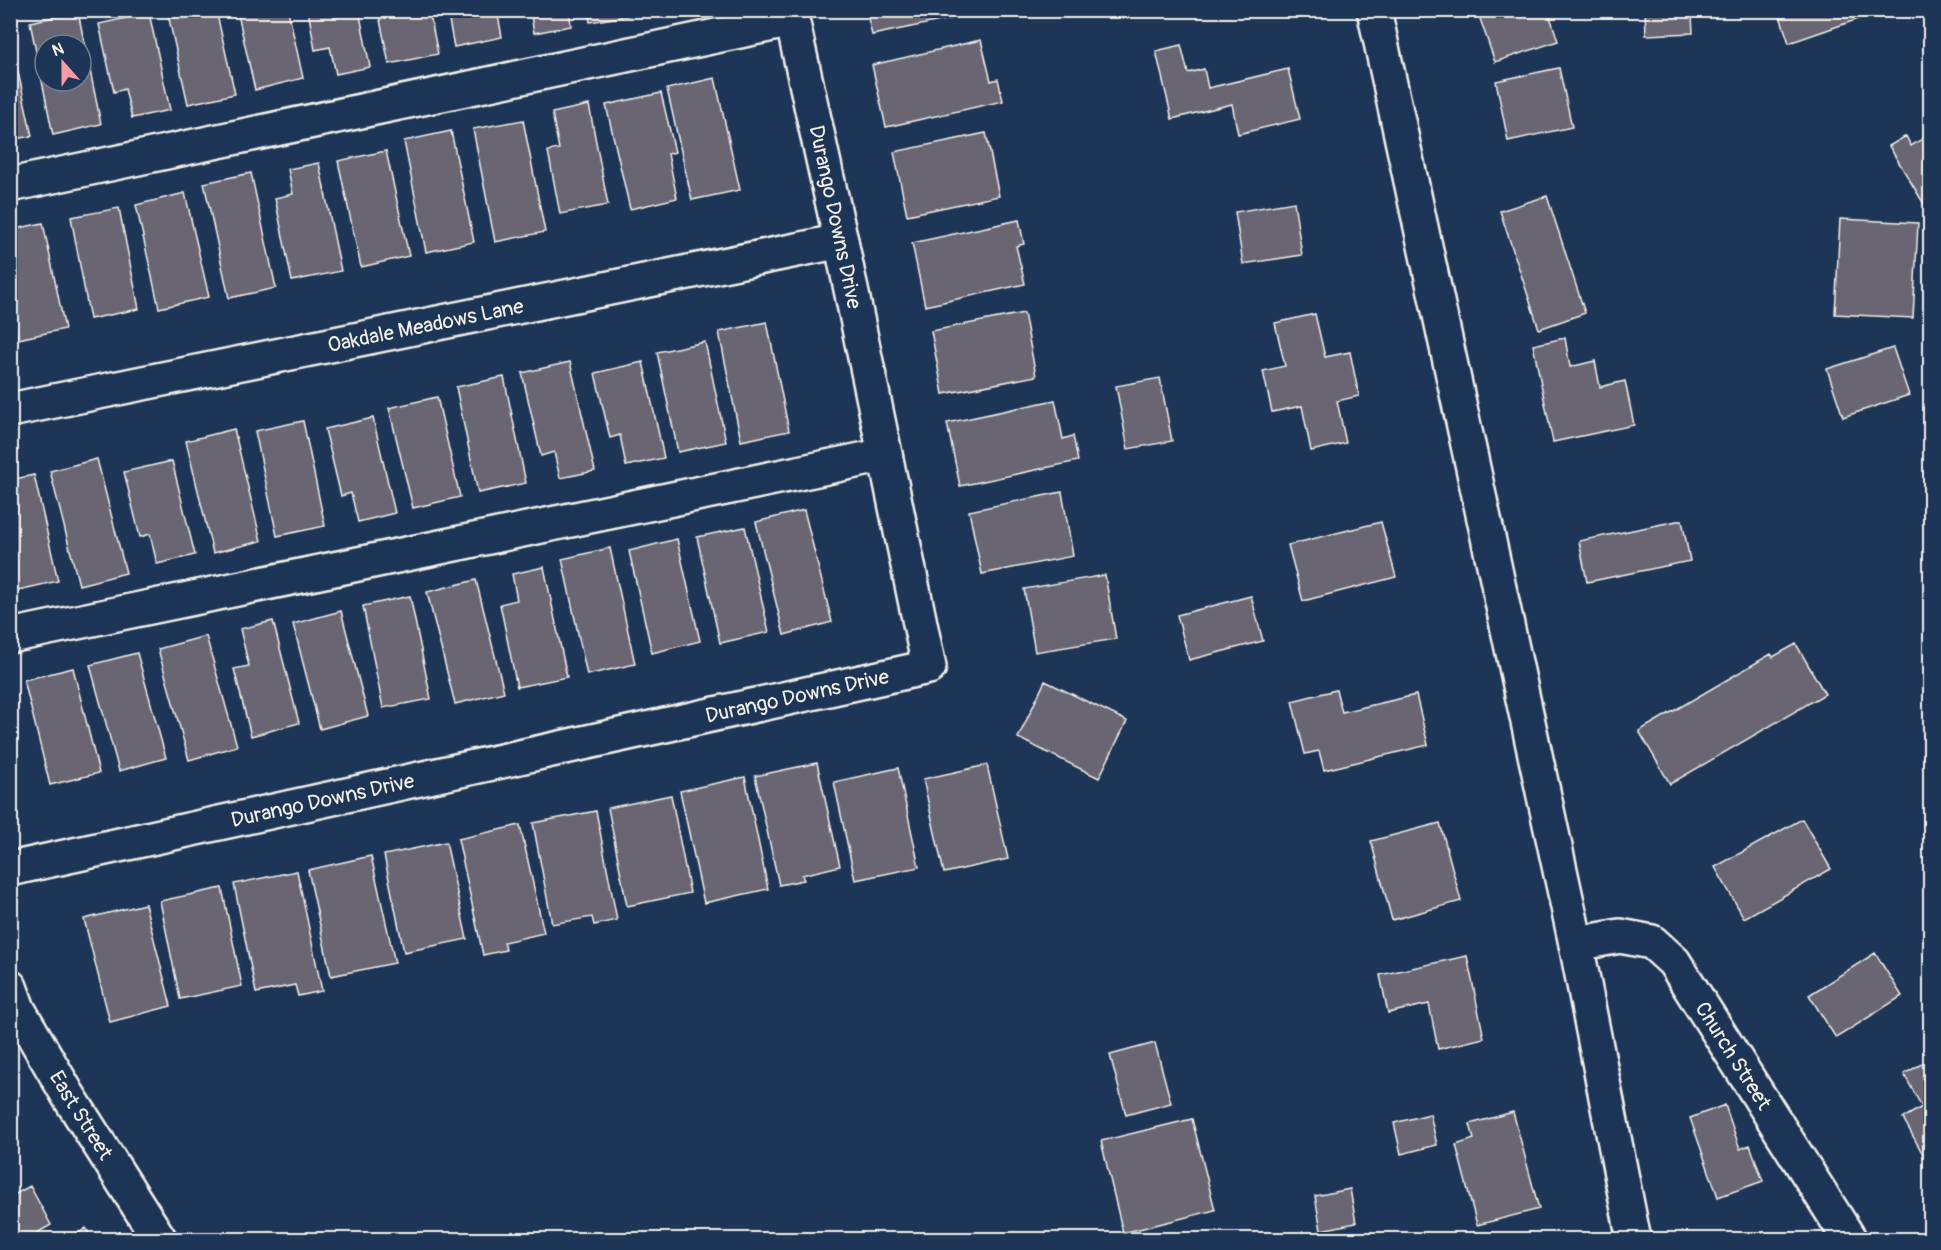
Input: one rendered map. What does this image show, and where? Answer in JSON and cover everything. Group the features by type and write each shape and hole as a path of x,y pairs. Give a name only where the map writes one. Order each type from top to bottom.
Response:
{"street":[{"path":"1374,10 1576,944 1634,1239"},
{"path":"10,185 791,15"},
{"name":"Durango Downs Drive","path":"10,869 929,667 841,241 791,15"},
{"name":"Oakdale Meadows Lane","path":"10,410 841,241"},
{"path":"10,636 885,455"},
{"name":"Church Street","path":"1576,944 1620,936 1631,938 1652,942 1674,962 1850,1239"},
{"name":"East Street","path":"10,987 18,1009 68,1095 159,1239"}],"building":[{"path":"167,10 216,10 235,94 188,104"},
{"path":"237,10 288,10 303,78 255,90"},
{"path":"308,10 359,10 370,67 336,74 330,47 315,50"},
{"path":"378,10 429,10 438,54 389,64"},
{"path":"447,10 497,10 502,37 454,47"},
{"path":"530,10 569,10 571,26 534,33"},
{"path":"588,10 638,10 638,14 590,22"},
{"path":"866,10 959,10 960,17 872,35"},
{"path":"1477,10 1548,10 1558,41 1495,62"},
{"path":"1645,10 1726,10 1726,13 1692,15 1693,33 1646,35"},
{"path":"1778,10 1872,10 1873,14 1789,43"},
{"path":"78,12 82,33 33,33 33,37 30,22"},
{"path":"149,13 170,110 132,118 125,89 114,92 99,24"},
{"path":"10,35 32,136 10,140"},
{"path":"981,40 991,81 998,79 1003,101 886,127 872,65"},
{"path":"1181,45 1188,73 1204,69 1208,88 1288,69 1300,119 1238,134 1232,104 1172,119 1156,51"},
{"path":"1559,68 1572,127 1508,141 1496,81"},
{"path":"715,78 740,190 692,200 667,89"},
{"path":"93,85 101,124 53,135 44,93 93,93"},
{"path":"661,93 675,152 668,154 677,198 630,209 606,105"},
{"path":"589,105 608,205 560,214 548,151 559,149 552,113"},
{"path":"523,120 545,232 495,242 473,129"},
{"path":"451,131 474,242 426,252 404,141"},
{"path":"986,133 999,196 907,215 894,152"},
{"path":"1930,134 1930,214 1889,146 1906,136 1911,146"},
{"path":"386,151 409,256 361,267 338,161"},
{"path":"319,163 341,271 292,281 275,198 293,194 288,169"},
{"path":"251,173 276,288 229,298 204,183"},
{"path":"185,193 209,297 159,308 136,205"},
{"path":"1547,196 1585,313 1539,329 1500,211"},
{"path":"1294,202 1302,255 1243,264 1235,212"},
{"path":"119,208 139,309 90,319 71,217"},
{"path":"1840,219 1918,223 1913,318 1835,314"},
{"path":"1019,220 1024,244 1016,246 1025,284 925,306 912,243"},
{"path":"43,223 65,329 18,339 10,304 10,230"},
{"path":"1024,313 1036,376 943,394 931,331"},
{"path":"1315,314 1325,357 1350,352 1359,396 1337,401 1346,443 1311,451 1302,406 1272,412 1263,371 1285,366 1275,323"},
{"path":"767,322 789,431 741,441 719,332"},
{"path":"1565,338 1570,367 1595,361 1600,387 1625,381 1634,425 1553,442 1533,345"},
{"path":"705,342 726,442 678,452 657,352"},
{"path":"1893,348 1909,395 1843,417 1827,369"},
{"path":"570,362 595,471 560,478 554,452 541,456 522,373"},
{"path":"643,362 664,458 626,466 620,435 610,438 595,373"},
{"path":"504,377 526,483 478,493 456,387"},
{"path":"1160,378 1172,441 1128,449 1116,386"},
{"path":"437,397 460,497 413,508 389,408"},
{"path":"1055,400 1063,439 1073,436 1078,461 960,486 947,423"},
{"path":"373,418 395,513 358,522 351,493 341,496 325,429"},
{"path":"303,421 325,526 277,536 255,431"},
{"path":"234,429 261,541 213,553 186,441"},
{"path":"97,459 126,573 79,585 50,471"},
{"path":"172,461 195,555 157,564 150,534 140,537 124,472"},
{"path":"34,475 58,581 10,592 10,480"},
{"path":"1062,492 1073,556 982,574 969,511"},
{"path":"804,510 832,622 784,635 756,522"},
{"path":"1682,520 1690,561 1587,582 1579,541"},
{"path":"1381,522 1396,577 1303,601 1288,545"},
{"path":"745,527 769,632 720,643 697,537"},
{"path":"677,539 700,641 652,653 629,551"},
{"path":"610,548 635,664 587,675 562,559"},
{"path":"544,567 567,677 517,687 500,604 517,600 512,574"},
{"path":"1105,575 1116,639 1035,652 1024,589"},
{"path":"476,580 504,692 455,704 427,592"},
{"path":"410,596 431,699 383,708 363,606"},
{"path":"1251,596 1263,641 1189,660 1177,615"},
{"path":"341,611 368,716 320,729 293,624"},
{"path":"273,621 299,723 251,736 234,669 249,666 240,629"},
{"path":"206,636 237,746 189,760 158,649"},
{"path":"1796,644 1825,694 1670,784 1639,731 1771,654 1773,657"},
{"path":"137,653 166,758 119,771 90,665"},
{"path":"73,668 99,773 50,785 24,680"},
{"path":"1045,681 1127,721 1099,778 1018,738"},
{"path":"1336,690 1342,712 1416,695 1428,745 1324,770 1319,751 1305,754 1292,701"},
{"path":"817,763 840,866 802,875 804,880 779,885 755,776"},
{"path":"987,765 1008,859 944,873 923,779"},
{"path":"898,768 919,867 855,880 834,782"},
{"path":"745,777 768,889 704,903 680,791"},
{"path":"671,795 690,893 627,906 608,808"},
{"path":"596,811 617,920 594,925 592,917 552,924 533,823"},
{"path":"1802,819 1831,869 1744,918 1715,867"},
{"path":"1440,823 1461,901 1392,920 1371,841"},
{"path":"520,825 544,933 504,942 506,950 483,955 458,839"},
{"path":"446,842 467,939 404,952 384,855"},
{"path":"371,856 395,963 331,976 308,870"},
{"path":"297,871 322,991 298,996 295,985 256,993 234,884"},
{"path":"222,888 242,986 180,999 160,901"},
{"path":"145,904 171,1006 110,1022 84,919"},
{"path":"1875,953 1902,996 1836,1038 1809,995"},
{"path":"1467,956 1484,1038 1438,1049 1429,1004 1388,1013 1380,975"},
{"path":"1155,1043 1171,1103 1126,1115 1110,1055"},
{"path":"1930,1059 1930,1167 1903,1118 1922,1107 1904,1074"},
{"path":"1725,1105 1740,1149 1750,1145 1763,1181 1718,1197 1690,1118"},
{"path":"1513,1112 1539,1209 1477,1225 1456,1145 1474,1139 1470,1124"},
{"path":"1430,1114 1437,1145 1401,1154 1394,1123"},
{"path":"1192,1119 1215,1210 1123,1233 1101,1141"},
{"path":"30,1186 51,1225 25,1240 10,1240 10,1197"},
{"path":"1350,1189 1356,1223 1321,1230 1315,1196"},
{"path":"86,1228 93,1240 69,1240"},
{"path":"1752,1234 1754,1240 1731,1240"}]}
